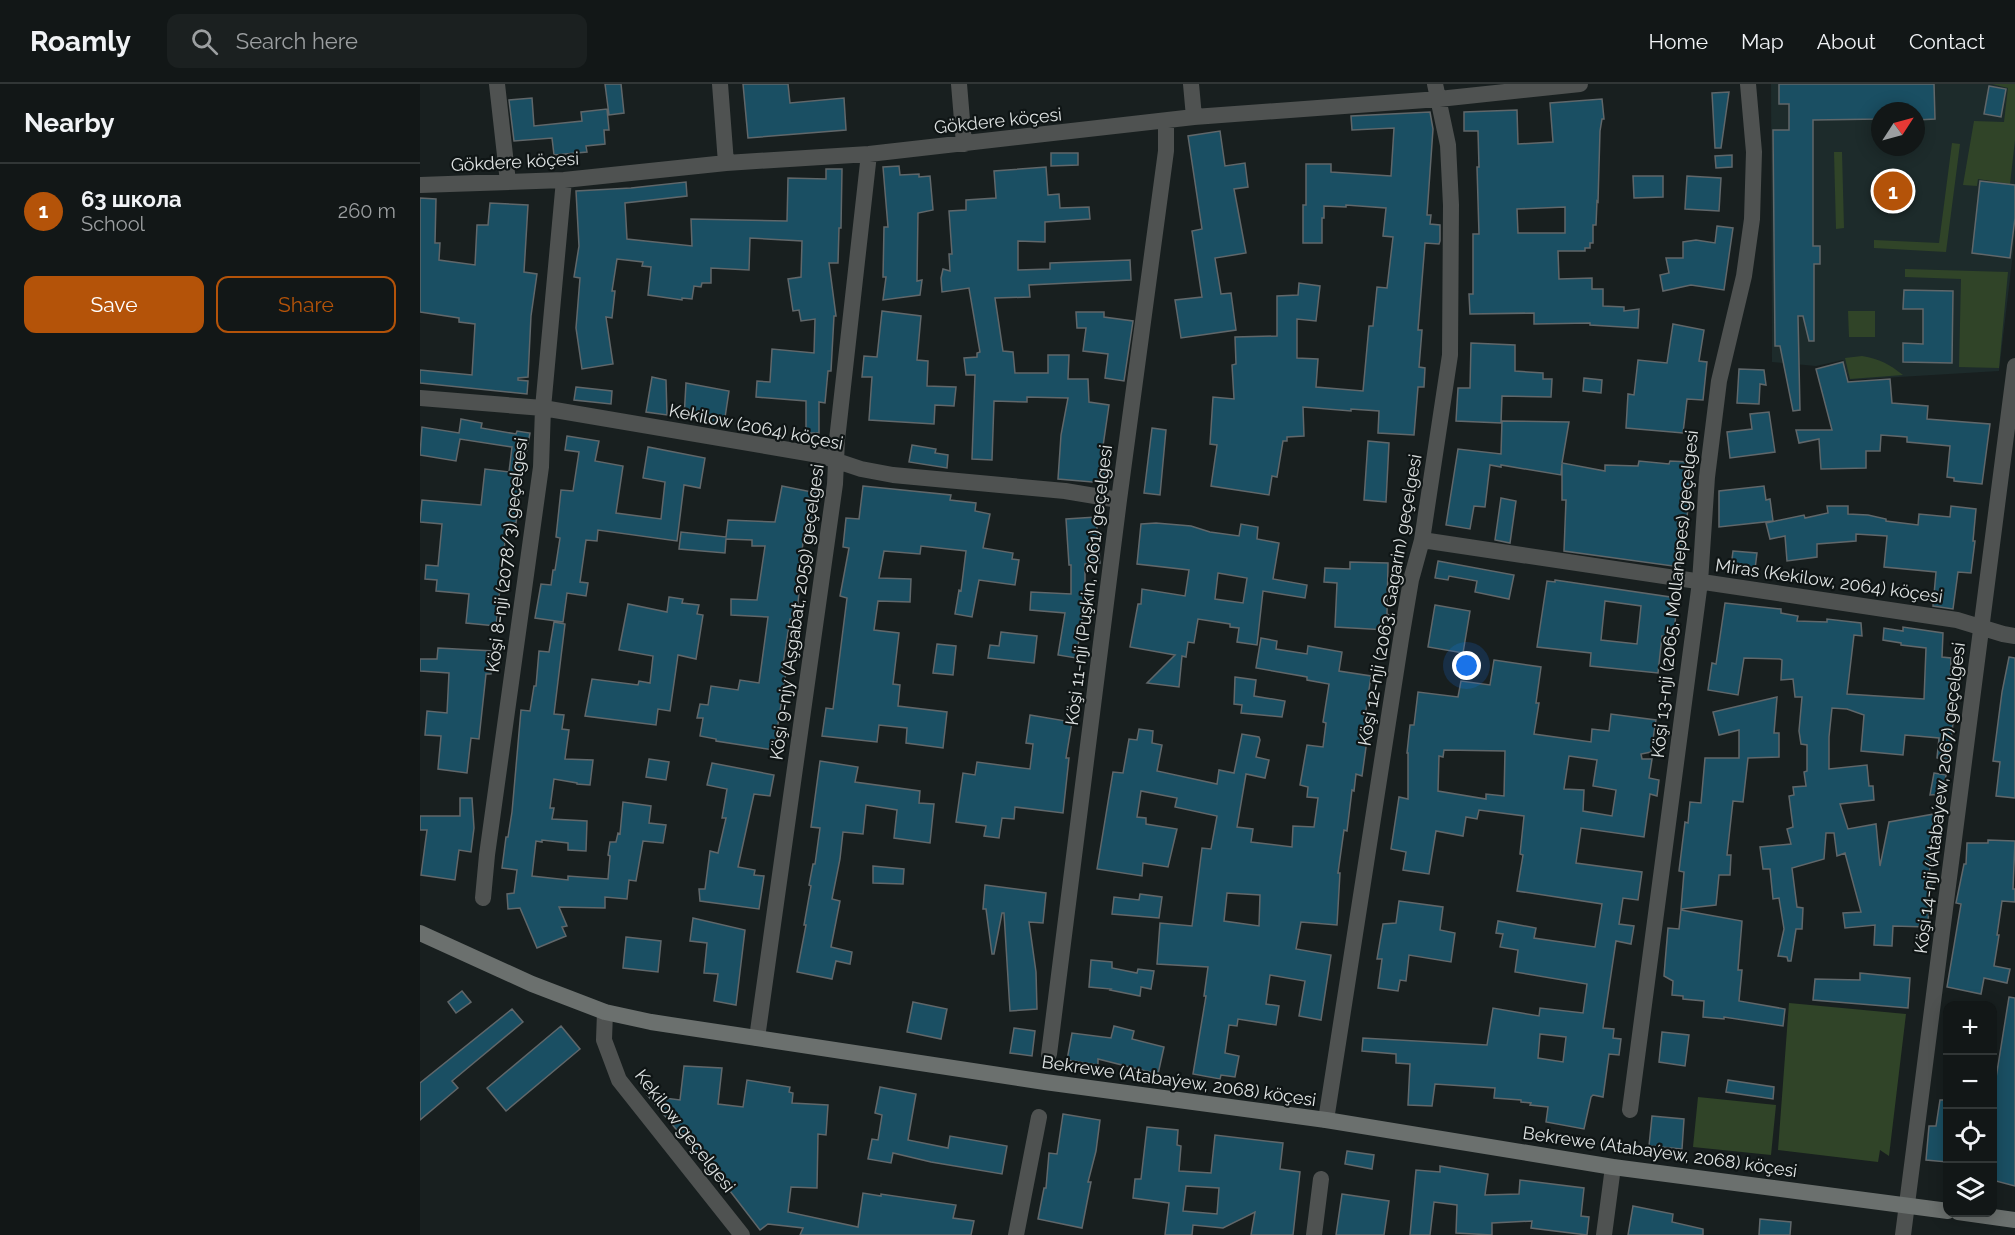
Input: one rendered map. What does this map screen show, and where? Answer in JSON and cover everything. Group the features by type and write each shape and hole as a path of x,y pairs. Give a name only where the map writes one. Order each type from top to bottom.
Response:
{"main road":[{"name":"Bekrewe (Atabaýew, 2068) köçesi","path":"420,933 532,984 605,1011 651,1022 1045,1082 1326,1120 1613,1167 1943,1210"},
{"path":"1994,1217 2015,1220"}],"street":[{"path":"498,84 508,182"},
{"path":"720,84 726,163"},
{"path":"959,84 964,144"},
{"path":"1191,84 1194,117"},
{"name":"Gökdere köçesi","path":"420,186 564,180 726,163 869,154 1437,91 1580,84"},
{"name":"Köşi 13-nji (2065, Mollanepes) geçelgesi","path":"1630,1110 1700,582 1707,477 1719,381 1744,276 1752,219 1754,152 1748,84"},
{"name":"Köşi 12-nji (2063, Gagarin) geçelgesi","path":"1326,1120 1399,651 1411,580 1422,540 1450,355 1451,205 1448,145 1437,91"},
{"name":"Köşi 11-nji (Puşkin, 2061) geçelgesi","path":"1049,1054 1119,500 1167,151 1166,121"},
{"name":"Köşi 9-njy (Aşgabat, 2059) geçelgesi","path":"757,1038 835,484 837,440 869,154"},
{"name":"Köşi 8-nji (2078/3) geçelgesi","path":"483,898 486,855 541,467 543,408 564,180"},
{"name":"Köşi 14-nji (Atabaýew, 2067) geçelgesi","path":"1903,1235 2015,366"},
{"name":"Kekilow (2064) köçesi","path":"420,398 543,408 819,455 861,469 893,475 1065,491 1119,500"},
{"name":"Miras (Kekilow, 2064) köçesi","path":"1422,540 1957,620 2015,636"},
{"name":"Kekilow geçelgesi","path":"605,1011 604,1040 620,1080 742,1235"},
{"path":"1016,1235 1039,1117"},
{"path":"1604,1235 1613,1167"},
{"path":"1314,1235 1321,1179"}],"shaded area":[{"path":"1771,84 2015,84 2015,236 1999,371 1849,380 1843,360 1816,366 1772,362"}],"green space":[{"path":"1992,84 2015,84 2015,140 2010,184 1978,179 1977,186 1963,185 1974,121 2004,122 2008,88"},
{"path":"1952,143 1960,144 1946,252 1874,248 1874,240 1939,243"},
{"path":"1834,152 1842,152 1844,228 1836,229"},
{"path":"1905,269 2008,272 1999,368 1959,367 1961,279 1905,277"},
{"path":"1848,311 1875,311 1875,337 1849,337"},
{"path":"1862,356 1884,362 1903,375 1850,379 1845,358"},
{"path":"1789,1003 1906,1014 1889,1156 1880,1150 1878,1162 1778,1150"},
{"path":"1698,1097 1776,1105 1771,1155 1693,1147"}],"building":[{"path":"605,84 621,84 624,113 609,115"},
{"path":"743,84 788,84 790,103 844,98 846,130 748,138"},
{"path":"1779,84 1934,84 1935,119 1925,120 1925,102 1871,102 1871,119 1813,120 1813,246 1820,246 1820,264 1814,264 1814,341 1809,341 1803,316 1798,316 1800,410 1793,411 1780,346 1775,346 1773,130 1789,130 1789,104 1779,104"},
{"path":"1989,86 2006,89 2001,117 1984,114"},
{"path":"1729,92 1721,148 1715,148 1712,93"},
{"path":"532,98 534,126 582,121 581,112 607,109 609,130 604,130 605,144 586,146 587,152 554,155 552,138 514,141 509,100"},
{"path":"1602,99 1604,119 1602,119 1600,131 1598,202 1596,225 1593,225 1593,243 1590,243 1590,248 1585,248 1585,251 1558,251 1559,279 1592,278 1592,289 1603,289 1603,306 1624,307 1624,311 1639,309 1638,328 1590,325 1590,323 1534,324 1534,313 1470,314 1469,294 1473,294 1473,234 1479,234 1478,131 1464,131 1464,112 1517,110 1518,144 1553,142 1550,103","holes":["1565,207 1565,233 1518,233 1517,209"]},
{"path":"1430,112 1433,129 1427,215 1431,215 1430,224 1440,225 1440,241 1439,244 1425,243 1418,330 1422,330 1419,367 1425,368 1424,387 1418,387 1414,435 1378,433 1379,411 1303,407 1304,436 1287,437 1287,441 1283,441 1277,477 1272,476 1269,495 1211,486 1217,445 1210,444 1213,397 1234,399 1232,365 1236,364 1235,337 1277,336 1277,296 1298,295 1299,283 1320,286 1316,321 1297,319 1297,358 1318,359 1316,387 1363,391 1369,326 1373,326 1377,287 1387,288 1393,237 1383,236 1386,208 1324,206 1322,243 1303,243 1306,164 1331,164 1331,172 1391,176 1394,128 1352,130 1351,116"},
{"path":"1220,131 1225,166 1245,163 1248,187 1234,189 1246,253 1215,258 1221,294 1231,293 1236,330 1181,338 1175,300 1202,297 1192,231 1202,229 1188,136"},
{"path":"1051,153 1078,153 1078,165 1051,166"},
{"path":"1732,155 1732,167 1716,168 1715,156"},
{"path":"899,166 900,175 930,176 933,210 918,213 917,281 922,280 920,295 883,300 886,277 883,277 884,227 888,227 883,167"},
{"path":"1046,167 1048,195 1059,194 1060,208 1089,207 1090,219 1045,222 1045,242 1018,241 1018,270 1050,269 1050,263 1130,260 1131,280 1029,285 1030,297 995,298 1003,351 1013,352 1015,373 1048,373 1048,355 1069,355 1068,379 1088,379 1089,402 1109,405 1102,453 1107,454 1104,483 1058,479 1061,435 1068,398 1027,397 1027,402 994,401 992,460 972,459 975,375 966,375 964,358 977,357 977,353 980,352 969,288 942,292 943,269 950,271 949,254 952,254 949,211 966,210 966,200 996,198 994,171"},
{"path":"826,169 842,169 841,228 839,228 838,263 829,263 836,316 834,316 831,371 828,371 825,403 819,402 819,433 806,433 806,401 756,397 757,381 770,382 772,349 814,353 815,319 801,321 799,310 793,311 788,279 801,277 802,241 750,238 749,270 711,268 711,283 702,283 701,287 694,286 692,299 682,298 682,300 648,295 651,267 642,266 643,262 617,259 612,291 615,291 612,318 606,317 613,364 582,369 576,328 580,278 574,277 579,246 576,191 686,182 687,196 625,203 627,239 692,246 691,219 787,221 788,178 826,179"},
{"path":"1633,176 1663,176 1663,197 1634,198"},
{"path":"1687,176 1721,178 1719,211 1685,209"},
{"path":"1980,181 2015,185 2015,218 2010,258 1972,253"},
{"path":"420,198 436,199 435,243 440,243 439,260 475,265 477,225 488,225 490,203 528,205 524,272 537,274 531,316 528,377 518,378 518,380 528,381 527,394 420,383 420,370 472,375 475,324 459,322 459,318 420,312"},
{"path":"1717,226 1733,228 1724,290 1691,285 1663,291 1660,275 1669,273 1666,258 1683,258 1683,242 1696,240 1715,243"},
{"path":"1904,290 1953,291 1952,363 1903,362 1903,343 1923,344 1923,309 1903,309"},
{"path":"882,311 921,316 917,360 928,361 927,386 956,387 954,406 935,405 934,424 869,420 872,377 862,377 864,356 877,357"},
{"path":"1076,312 1104,312 1104,317 1133,321 1124,381 1105,378 1108,354 1083,351 1086,328 1077,328"},
{"path":"1673,324 1704,330 1699,361 1707,362 1703,400 1687,399 1683,433 1626,428 1628,394 1634,395 1638,360 1667,363"},
{"path":"1471,343 1515,345 1515,371 1543,373 1543,379 1552,379 1551,397 1502,396 1501,423 1456,421 1458,388 1470,388"},
{"path":"1843,362 1848,382 1890,379 1892,403 1928,406 1927,419 1990,424 1982,484 1954,481 1954,478 1947,477 1950,446 1907,442 1907,437 1881,435 1880,451 1866,451 1866,468 1821,469 1819,439 1799,443 1796,430 1832,430 1816,369"},
{"path":"1739,369 1764,370 1766,385 1760,384 1759,404 1737,403"},
{"path":"652,377 666,380 667,415 646,412"},
{"path":"1584,378 1602,380 1601,393 1583,391"},
{"path":"686,383 729,391 724,424 684,418"},
{"path":"576,387 612,391 611,404 574,400"},
{"path":"1769,412 1775,452 1730,458 1727,432 1752,429 1750,414"},
{"path":"461,419 482,423 481,428 516,434 517,431 530,433 516,523 507,522 496,626 466,623 469,594 436,591 437,580 425,579 426,565 438,566 442,524 420,522 422,500 481,505 485,469 509,472 512,447 460,439 456,461 420,455 422,427 459,433"},
{"path":"1502,421 1569,422 1562,463 1605,471 1605,465 1638,466 1639,461 1669,464 1670,461 1691,462 1686,533 1683,533 1680,567 1564,551 1566,500 1562,500 1562,464 1561,475 1490,465 1485,507 1474,506 1470,529 1446,525 1458,449 1501,454"},
{"path":"1152,428 1166,430 1160,495 1144,493"},
{"path":"567,436 599,441 595,461 623,466 616,513 661,519 665,482 643,478 648,447 705,458 700,488 684,485 677,541 598,530 597,541 586,540 580,582 588,583 586,596 567,593 563,622 535,618 541,584 551,585 553,570 555,570 560,538 556,537 561,490 573,491 579,452 565,450"},
{"path":"1368,441 1389,443 1386,502 1364,500"},
{"path":"912,445 936,449 935,453 948,455 947,468 909,462"},
{"path":"782,486 817,493 809,531 805,530 797,584 800,584 796,620 790,619 782,671 786,672 774,750 716,741 716,739 700,736 703,718 697,718 700,704 708,705 711,686 738,690 740,680 759,683 768,617 731,615 731,599 757,600 765,546 752,546 752,540 726,539 725,553 679,549 681,532 726,537 728,520 775,522"},
{"path":"863,486 951,495 950,500 976,503 975,511 990,514 983,548 1013,553 1012,559 1019,560 1015,585 979,580 972,617 955,614 959,590 961,591 966,551 921,546 920,554 884,551 879,578 911,579 910,602 878,601 874,630 899,633 893,684 900,685 898,706 947,712 943,748 906,743 907,728 879,725 877,742 822,736 826,708 833,709 847,598 840,596 849,548 843,547 846,518 859,519"},
{"path":"1764,486 1766,500 1770,499 1773,521 1719,527 1719,491"},
{"path":"1501,498 1516,501 1510,543 1495,540"},
{"path":"1827,506 1848,506 1848,514 1868,515 1886,519 1886,521 1918,525 1919,514 1950,517 1951,506 1976,509 1971,573 1958,572 1953,609 1933,606 1936,572 1884,567 1887,536 1856,534 1856,541 1817,544 1817,557 1787,561 1785,536 1770,539 1766,523 1804,515 1805,518 1828,513"},
{"path":"1096,517 1100,563 1085,564 1085,615 1083,615 1076,658 1058,655 1065,613 1030,610 1031,592 1071,594 1071,565 1069,565 1066,519"},
{"path":"1141,524 1191,526 1210,532 1239,536 1241,524 1258,527 1257,539 1279,543 1273,579 1307,585 1305,598 1263,591 1257,645 1237,642 1239,628 1230,627 1230,624 1198,619 1194,643 1188,642 1186,657 1182,656 1179,687 1147,683 1175,655 1130,647 1138,604 1141,604 1142,589 1185,596 1189,570 1137,564","holes":["1218,573 1247,578 1243,603 1215,599"]},
{"path":"1733,551 1757,553 1755,569 1731,567"},
{"path":"1438,561 1514,575 1509,599 1475,592 1477,581 1449,576 1448,580 1435,578"},
{"path":"1350,562 1388,563 1387,630 1335,627 1337,583 1324,582 1325,568 1350,569"},
{"path":"1555,580 1677,598 1674,637 1662,636 1658,673 1590,666 1591,653 1537,647 1547,581 1555,582","holes":["1605,601 1641,606 1637,644 1601,640"]},
{"path":"669,597 683,599 682,603 699,605 697,614 703,615 696,659 678,655 670,711 658,709 656,725 585,716 592,679 638,685 639,681 650,683 653,656 619,650 628,604 667,612"},
{"path":"1725,603 1781,609 1781,613 1798,616 1797,621 1827,622 1827,619 1861,623 1862,636 1854,635 1847,694 1924,699 1926,648 1883,640 1884,628 1903,631 1903,627 1943,633 1942,657 1951,658 1949,723 1953,723 1949,760 1937,758 1939,738 1905,735 1903,755 1861,751 1864,715 1847,709 1832,708 1829,737 1829,769 1867,765 1869,786 1873,786 1874,800 1840,804 1848,829 1876,824 1880,866 1889,822 1934,814 1929,879 1932,882 1927,927 1893,926 1892,946 1874,945 1875,925 1845,928 1843,913 1861,912 1845,853 1837,856 1834,833 1826,833 1824,859 1792,868 1797,907 1803,908 1802,929 1796,929 1791,961 1788,961 1787,957 1778,956 1784,929 1779,898 1773,899 1770,869 1763,869 1760,847 1791,844 1787,829 1793,827 1789,796 1794,795 1793,787 1806,786 1804,772 1807,771 1807,745 1801,744 1799,731 1802,697 1795,697 1793,679 1781,680 1782,660 1780,659 1744,658 1738,695 1708,690 1712,663 1716,664"},
{"path":"1435,605 1470,611 1463,653 1428,647"},
{"path":"554,622 565,624 554,714 564,715 562,729 569,730 565,759 593,760 590,785 554,779 550,808 554,808 552,819 587,821 586,851 568,850 568,843 536,841 532,876 568,880 568,876 608,879 610,842 616,842 618,833 620,834 623,802 651,806 649,823 666,825 663,843 643,841 636,881 629,880 627,899 605,897 605,908 559,907 567,926 562,927 566,936 537,948 520,908 508,909 507,894 514,893 517,870 502,868 512,812 521,710 530,711 534,686 536,686 539,651 549,652"},
{"path":"1001,632 1037,636 1034,663 988,658 990,645 999,646"},
{"path":"1261,638 1277,641 1276,649 1307,654 1308,646 1342,652 1339,671 1371,676 1365,717 1370,718 1362,776 1356,774 1347,831 1344,830 1338,873 1340,873 1337,925 1301,922 1296,949 1331,955 1321,1020 1299,1016 1305,981 1270,975 1266,1004 1279,1006 1276,1025 1238,1019 1237,1026 1229,1025 1225,1053 1239,1056 1235,1077 1221,1075 1220,1079 1193,1074 1206,996 1204,996 1208,967 1157,964 1160,923 1192,926 1202,848 1211,849 1217,816 1175,807 1177,798 1141,791 1137,817 1146,818 1146,824 1177,829 1168,867 1143,863 1142,876 1097,869 1113,772 1123,773 1129,739 1137,740 1139,729 1153,731 1152,743 1162,745 1157,771 1217,784 1219,770 1234,773 1242,734 1259,737 1256,757 1269,760 1265,778 1246,774 1237,827 1253,829 1251,842 1292,847 1293,826 1314,827 1318,798 1307,797 1308,787 1300,785 1307,745 1323,747 1326,723 1323,722 1329,684 1307,680 1307,677 1256,668","holes":["1227,893 1260,895 1259,926 1224,921"]},
{"path":"937,644 956,646 953,675 933,673"},
{"path":"438,648 494,651 491,674 486,674 479,739 471,738 467,773 438,769 441,736 425,735 427,711 447,713 449,673 420,671 420,659 437,659"},
{"path":"2009,657 2015,658 2015,798 1996,796 2000,762 1993,761"},
{"path":"1494,660 1541,667 1534,734 1591,742 1592,729 1609,731 1611,714 1656,720 1651,752 1641,754 1642,759 1652,759 1649,778 1659,780 1657,796 1650,794 1644,837 1581,828 1576,863 1642,872 1638,900 1623,898 1619,924 1634,926 1631,944 1616,941 1603,1028 1614,1029 1613,1038 1621,1039 1619,1055 1609,1054 1603,1097 1593,1095 1591,1097 1584,1129 1546,1122 1548,1107 1530,1105 1531,1103 1521,1102 1521,1100 1494,1098 1495,1088 1435,1084 1432,1106 1408,1105 1410,1064 1396,1063 1396,1054 1362,1051 1363,1038 1487,1045 1493,1008 1539,1016 1540,1008 1583,1013 1587,984 1515,972 1518,950 1500,947 1503,934 1496,933 1498,921 1536,928 1534,938 1595,947 1602,904 1517,891 1523,855 1520,854 1524,816 1479,810 1477,819 1466,817 1463,836 1436,831 1429,874 1403,870 1406,852 1391,849 1399,797 1408,799 1407,753 1410,725 1414,725 1418,692 1458,697 1461,681 1490,685","holes":["1444,750 1505,751 1504,796 1486,794 1486,799 1438,791 1439,756 1443,757","1569,756 1597,760 1593,786 1616,790 1612,816 1583,811 1584,790 1564,789","1540,1034 1566,1037 1563,1062 1538,1058"]},
{"path":"1235,677 1256,680 1254,696 1285,701 1282,717 1241,713 1242,705 1234,704"},
{"path":"1777,697 1774,733 1779,733 1779,757 1748,758 1743,802 1733,801 1727,855 1731,855 1730,875 1719,875 1716,905 1681,909 1684,872 1679,871 1685,822 1688,823 1690,802 1701,803 1705,758 1739,758 1739,730 1719,735 1713,712"},
{"path":"1030,715 1072,722 1066,758 1069,758 1063,813 1015,807 1014,819 1002,818 999,838 984,836 986,826 956,822 963,773 975,775 977,762 1030,769 1033,744 1026,743"},
{"path":"649,759 669,762 666,780 646,777"},
{"path":"820,761 858,767 855,782 920,791 919,803 934,804 930,843 894,838 897,810 866,805 863,834 843,832 832,899 840,901 831,947 852,952 850,964 836,961 832,979 797,972 806,925 804,925 811,886 809,885 813,864 815,864 820,828 811,827"},
{"path":"712,763 774,775 770,796 754,794 738,867 755,870 754,875 764,876 759,909 700,901 699,889 705,889 710,851 718,853 726,818 722,818 727,789 707,785"},
{"path":"1934,773 1946,775 1943,794 1930,795"},
{"path":"460,798 472,798 474,828 471,852 459,850 455,880 421,875 427,830 420,830 420,816 460,816"},
{"path":"1988,840 2015,841 2013,889 2015,889 2015,902 2002,901 1997,935 1999,935 1994,966 2010,969 2007,983 1984,978 1981,994 1947,987 1961,904 1956,903 1964,864 1966,864 1967,843 1988,843"},
{"path":"873,866 904,869 903,884 873,883"},
{"path":"985,885 1046,893 1043,923 1029,922 1036,972 1037,1009 1010,1011 1004,913 1002,913 994,954 992,954 986,909 983,909"},
{"path":"1140,894 1162,897 1159,918 1112,914 1114,897 1139,900"},
{"path":"1399,901 1443,907 1440,930 1455,933 1451,962 1409,955 1406,981 1400,980 1398,991 1378,988 1382,959 1377,959 1383,924 1396,923"},
{"path":"1681,910 1742,921 1738,970 1742,970 1739,1001 1785,1009 1783,1026 1724,1017 1724,1019 1703,1017 1704,1001 1683,999 1683,996 1672,995 1673,981 1664,976 1668,928 1679,929"},
{"path":"693,918 745,930 736,1005 714,1001 718,974 704,973 707,943 690,941"},
{"path":"626,937 661,941 658,972 623,968"},
{"path":"1091,960 1112,962 1112,968 1137,973 1138,969 1154,971 1151,989 1141,987 1140,996 1111,989 1089,987"},
{"path":"1860,973 1910,978 1908,1008 1813,1000 1815,979 1860,980"},
{"path":"462,991 471,1002 456,1013 448,1002"},
{"path":"2009,997 2015,998 2015,1186 1997,1181 1997,1072"},
{"path":"913,1002 947,1009 941,1039 907,1032"},
{"path":"512,1009 523,1022 452,1081 458,1088 420,1120 420,1083"},
{"path":"561,1026 580,1049 506,1111 487,1088"},
{"path":"1114,1026 1134,1031 1132,1039 1164,1047 1158,1074 1098,1059 1098,1065 1067,1060 1072,1033 1111,1038"},
{"path":"1014,1028 1035,1031 1032,1056 1010,1053"},
{"path":"1662,1032 1689,1035 1685,1066 1659,1062"},
{"path":"684,1066 722,1068 718,1104 743,1107 747,1080 790,1087 789,1092 793,1093 792,1103 828,1105 826,1135 818,1134 817,1188 791,1187 788,1212 858,1227 863,1193 881,1196 881,1194 956,1205 953,1218 974,1221 971,1235 800,1235 803,1228 768,1224 760,1230 710,1165 708,1167 648,1096 680,1100"},
{"path":"1728,1080 1774,1087 1773,1099 1726,1092"},
{"path":"880,1087 916,1094 908,1140 948,1148 950,1136 1007,1146 1002,1174 893,1153 891,1163 868,1159 872,1139 878,1140 882,1115 875,1113"},
{"path":"1940,1100 1943,1100 1943,1162 1926,1160 1929,1126 1936,1126"},
{"path":"1063,1114 1100,1120 1082,1228 1038,1219 1044,1188 1046,1188 1049,1153 1057,1154"},
{"path":"1652,1116 1684,1119 1682,1149 1649,1146"},
{"path":"1147,1127 1178,1130 1177,1145 1181,1146 1179,1171 1211,1173 1215,1135 1283,1143 1280,1169 1300,1172 1293,1235 1251,1235 1255,1212 1223,1228 1193,1225 1192,1235 1165,1235 1169,1203 1133,1198 1135,1179 1141,1179","holes":["1186,1186 1219,1188 1217,1214 1183,1211"]},
{"path":"1347,1151 1374,1155 1372,1169 1345,1164"},
{"path":"1440,1166 1488,1174 1485,1195 1519,1194 1520,1180 1584,1188 1581,1216 1589,1217 1587,1235 1531,1228 1532,1221 1492,1223 1492,1235 1456,1233 1457,1205 1434,1202 1430,1235 1410,1235 1416,1170 1440,1172"},
{"path":"1342,1194 1389,1201 1384,1235 1336,1235"},
{"path":"1633,1206 1673,1214 1672,1222 1703,1229 1703,1235 1628,1235"},
{"path":"1760,1219 1791,1222 1790,1235 1759,1235"}],"place":[{"name":"63 школа","path":"1893,191"}]}
